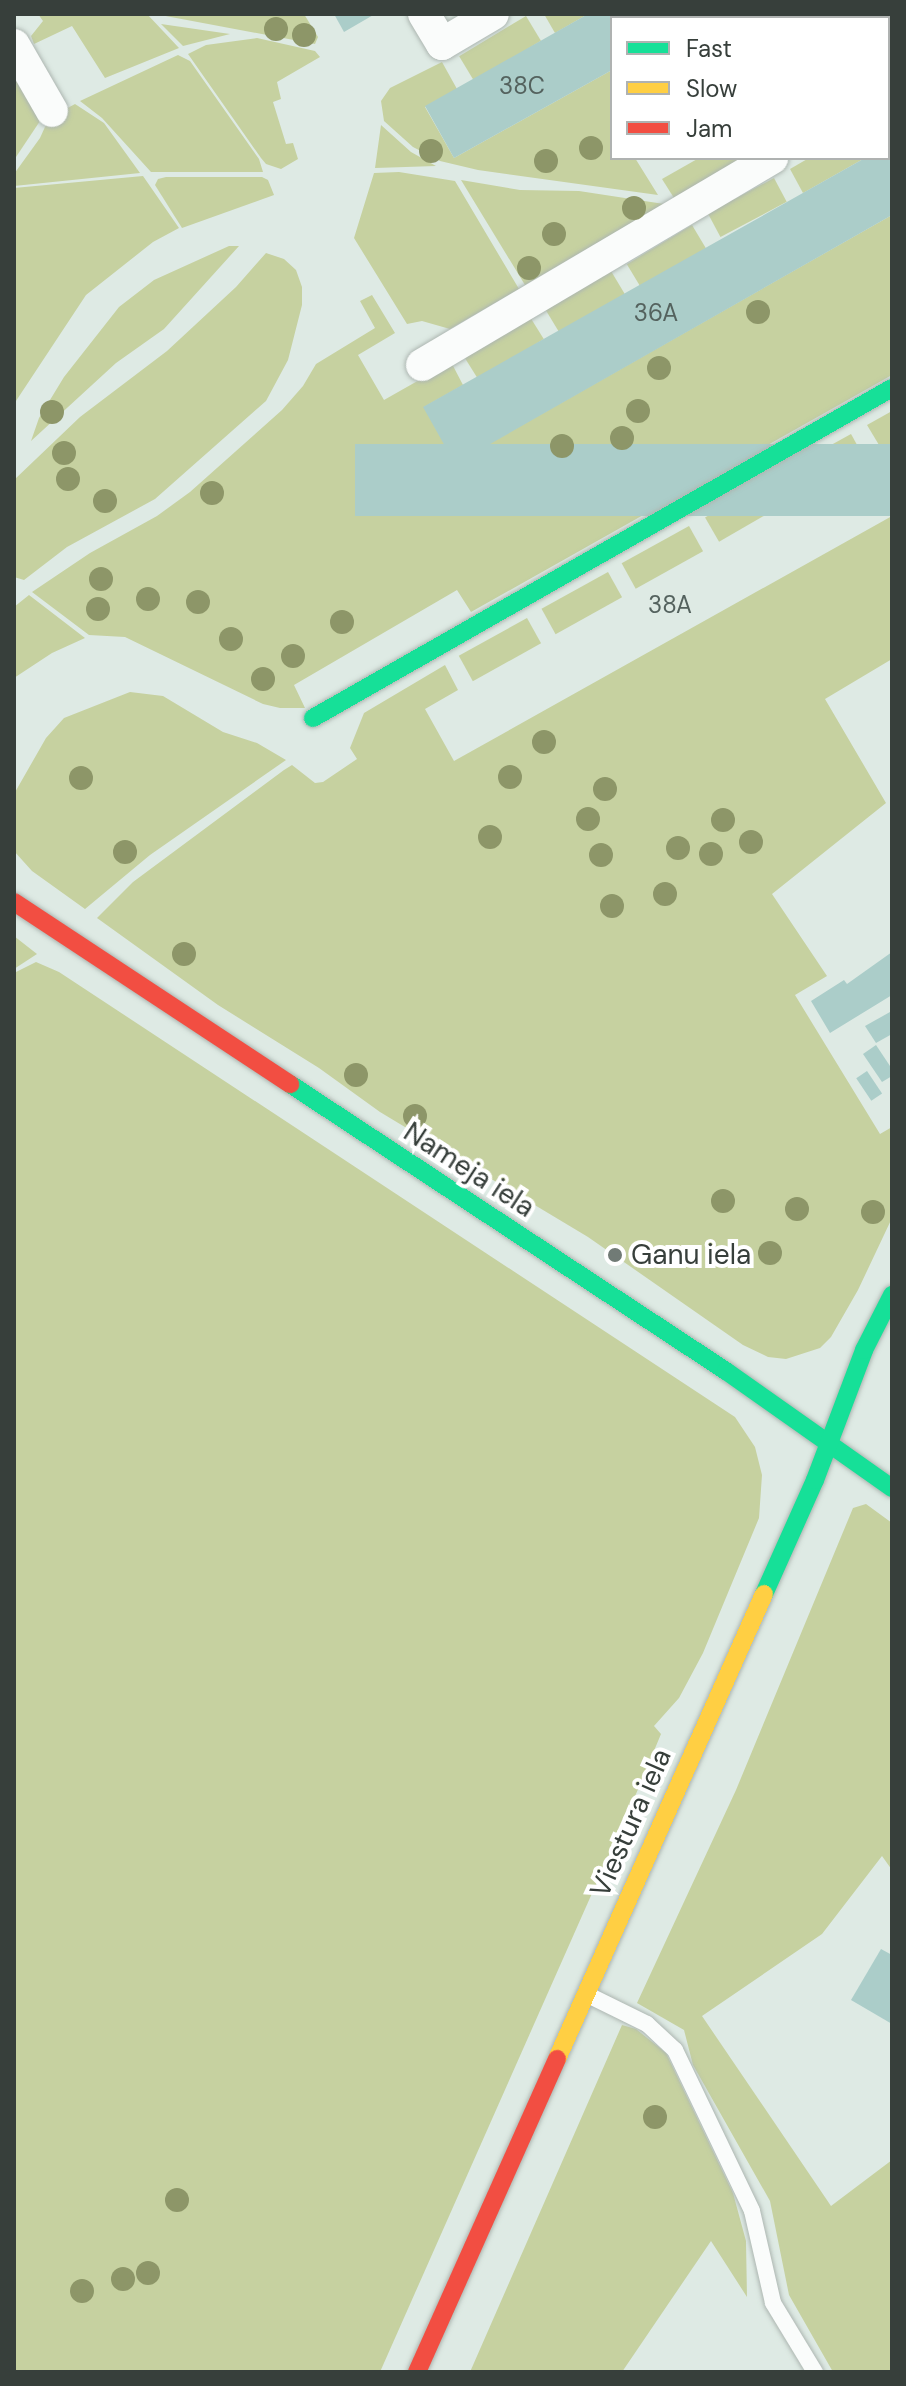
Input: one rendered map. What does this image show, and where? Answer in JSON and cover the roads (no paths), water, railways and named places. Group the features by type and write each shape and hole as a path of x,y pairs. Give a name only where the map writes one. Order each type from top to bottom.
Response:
{"street":[{"path":"424,14 442,44 493,14"},
{"path":"14,45 52,111"},
{"path":"422,365 769,160"},
{"path":"313,718 892,388"},
{"name":"Nameja iela","path":"14,902 828,1441 892,1488"},
{"name":"Viestura iela","path":"417,2372 815,1480 864,1350 892,1295"}],"lane":[{"path":"585,1993 639,2019 675,2050 752,2211 773,2303 815,2372"}],"place":[{"name":"Ganu iela","path":"615,1255"}]}
